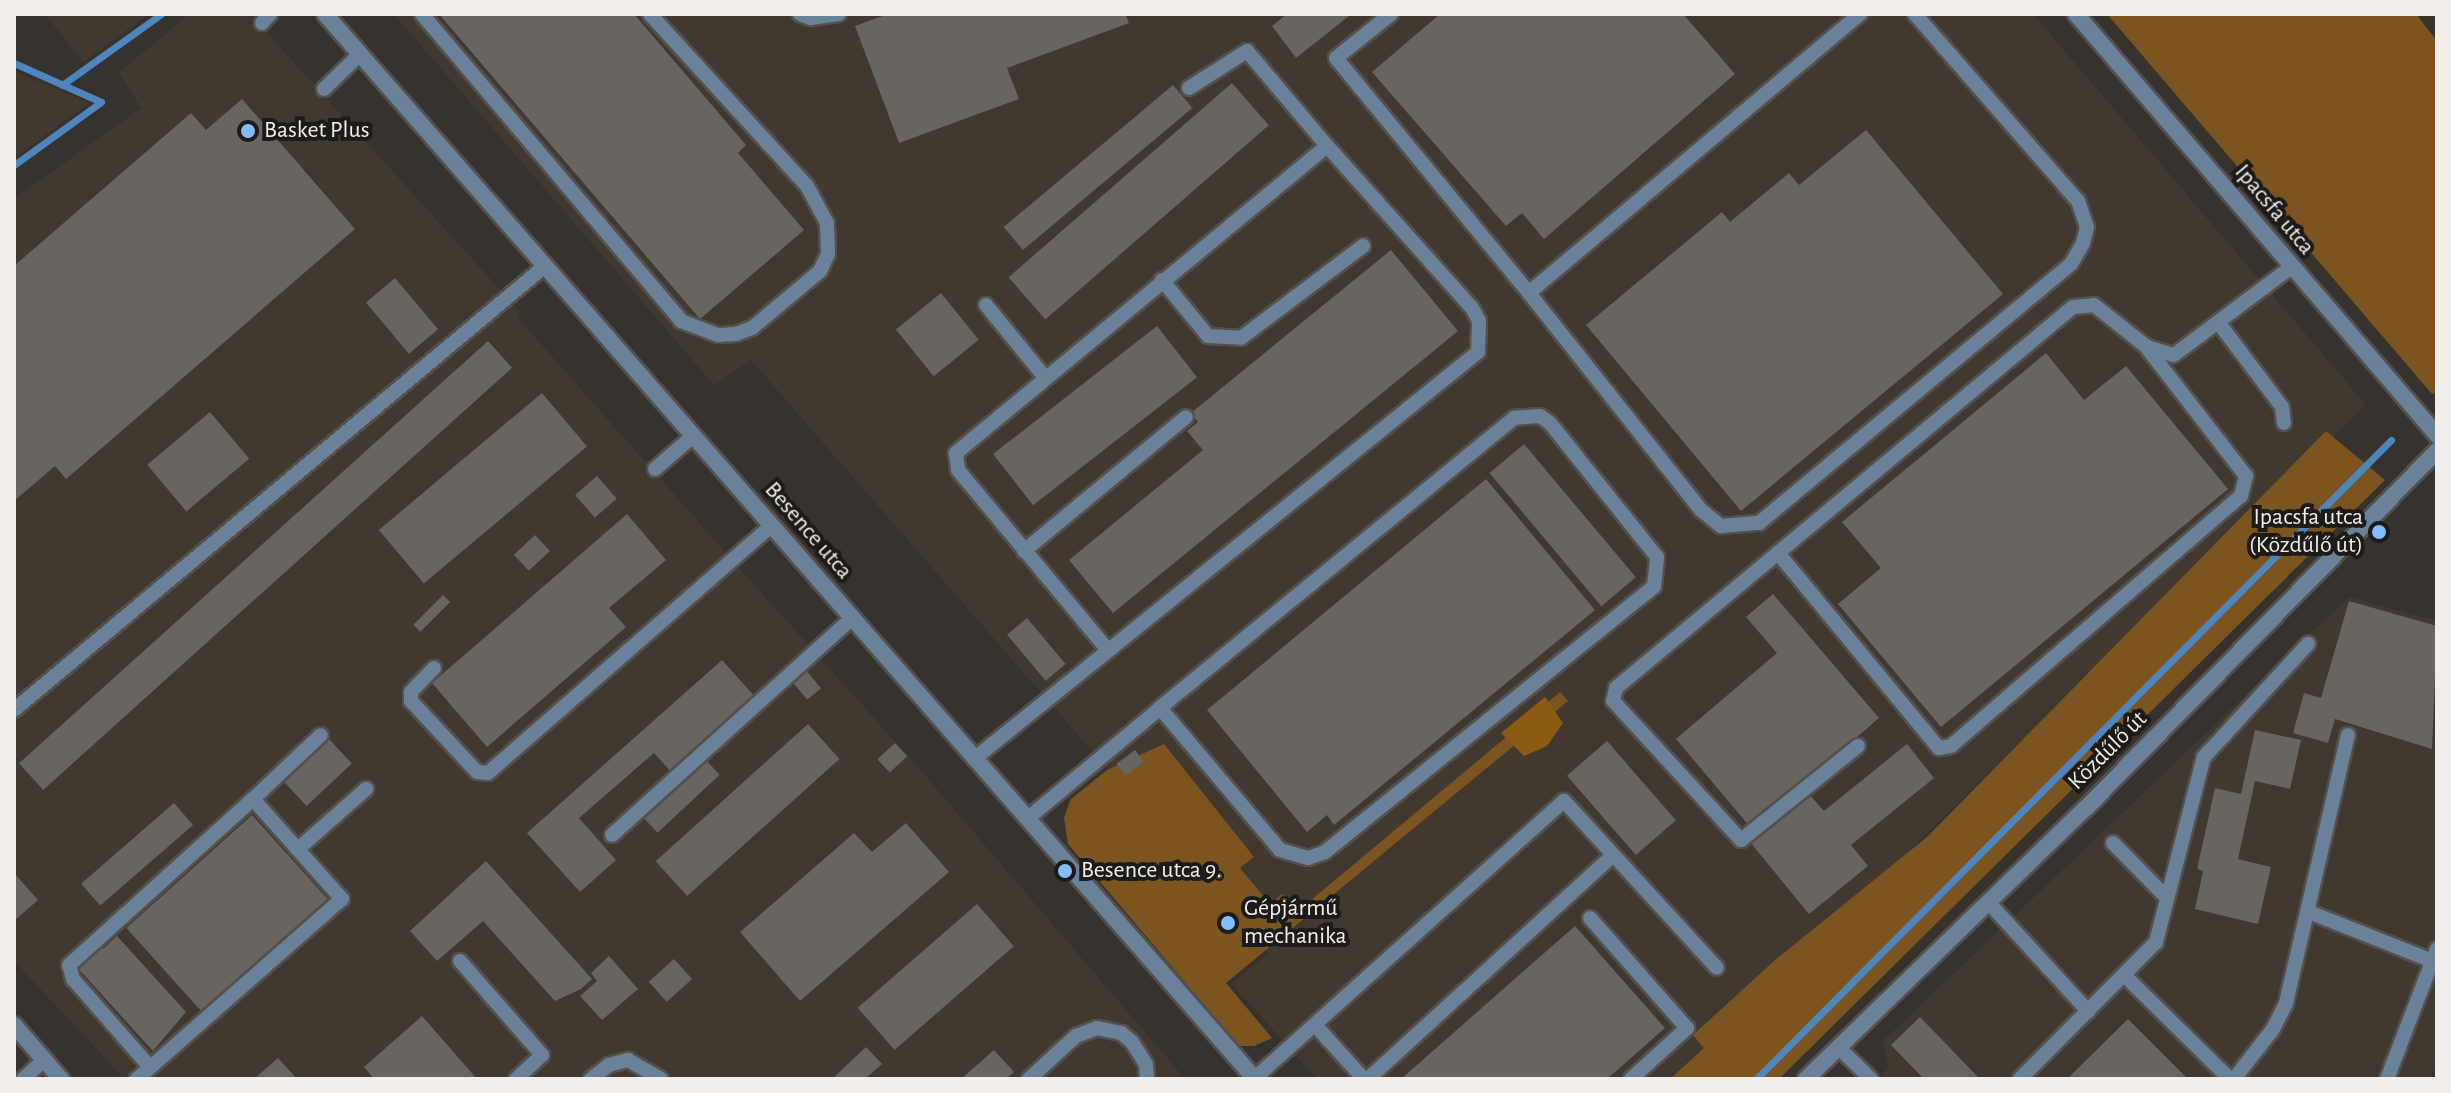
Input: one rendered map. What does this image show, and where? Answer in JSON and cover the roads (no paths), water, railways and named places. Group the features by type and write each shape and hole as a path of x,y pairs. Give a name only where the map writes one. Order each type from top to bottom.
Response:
{"street":[{"name":"Besence utca","path":"325,14 1255,1078"},
{"name":"Ipacsfa utca","path":"2076,14 2437,435"},
{"name":"Közdűlő út","path":"1806,1079 1989,903 2437,451"},
{"path":"14,1025 61,1079"}],"lane":[{"path":"422,14 681,321 718,335 736,334 752,328 820,271 828,254 827,223 807,186 650,14"},
{"path":"800,14 810,18 839,14"},
{"path":"1391,14 1336,58 1529,293 1701,510 1731,529 1759,523 2071,264 2083,243 2087,227 2078,201 1915,14"},
{"path":"1529,293 1860,14"},
{"path":"974,759 1478,352 1479,321 1472,308 1247,51 1189,88"},
{"path":"324,89 360,54"},
{"path":"1108,650 1024,551 955,462 961,444 1327,146"},
{"path":"1162,280 1208,336 1241,338 1363,246"},
{"path":"14,710 545,266"},
{"path":"2171,378 2174,355 2291,267"},
{"path":"986,305 1044,376"},
{"path":"1778,553 1939,748 1951,746 2241,496 2246,476 2147,347 2094,305 2073,307 1616,688 1613,701 1741,840 1858,746"},
{"path":"2218,322 2282,407 2284,423"},
{"path":"2147,347 2174,355"},
{"path":"1027,819 1160,708 1514,418 1540,416 1550,423 1657,557 1659,576 1654,587 1325,852 1308,858 1280,850 1160,708"},
{"path":"1024,551 1186,417"},
{"path":"655,469 693,436"},
{"path":"434,668 411,692 411,701 477,772 488,773 771,526"},
{"path":"612,835 852,618"},
{"path":"2020,1079 2156,942 2204,757 2308,644"},
{"path":"150,1067 73,979 69,965 321,735"},
{"path":"2124,975 2232,1079 2273,1029 2286,1003 2348,735"},
{"path":"298,849 366,789"},
{"path":"137,1079 342,899 253,799"},
{"path":"1255,1078 1564,801 1717,968"},
{"path":"2113,843 2166,897"},
{"path":"1315,1025 1366,1079 1613,855"},
{"path":"1989,903 2088,1011"},
{"path":"2309,912 2435,955 2387,1079"},
{"path":"1590,918 1687,1028 1631,1079"},
{"path":"460,961 542,1055 516,1079"},
{"path":"1031,1078 1076,1036 1106,1028 1132,1042 1146,1064 1147,1079"},
{"path":"1838,1047 1871,1079"},
{"path":"23,1079 44,1060"},
{"path":"591,1079 609,1065 628,1060 661,1079"}],"waterway":[{"path":"62,85 161,14"},
{"path":"14,63 101,102 14,165"},
{"path":"1756,1079 2391,440"}],"place":[{"name":"Basket Plus","path":"248,131"},
{"name":"Ipacsfa utca (Közdűlő út)","path":"2379,532"},
{"name":"Besence utca 9.","path":"1065,871"},
{"name":"Gépjármű mechanika","path":"1228,923"}]}
